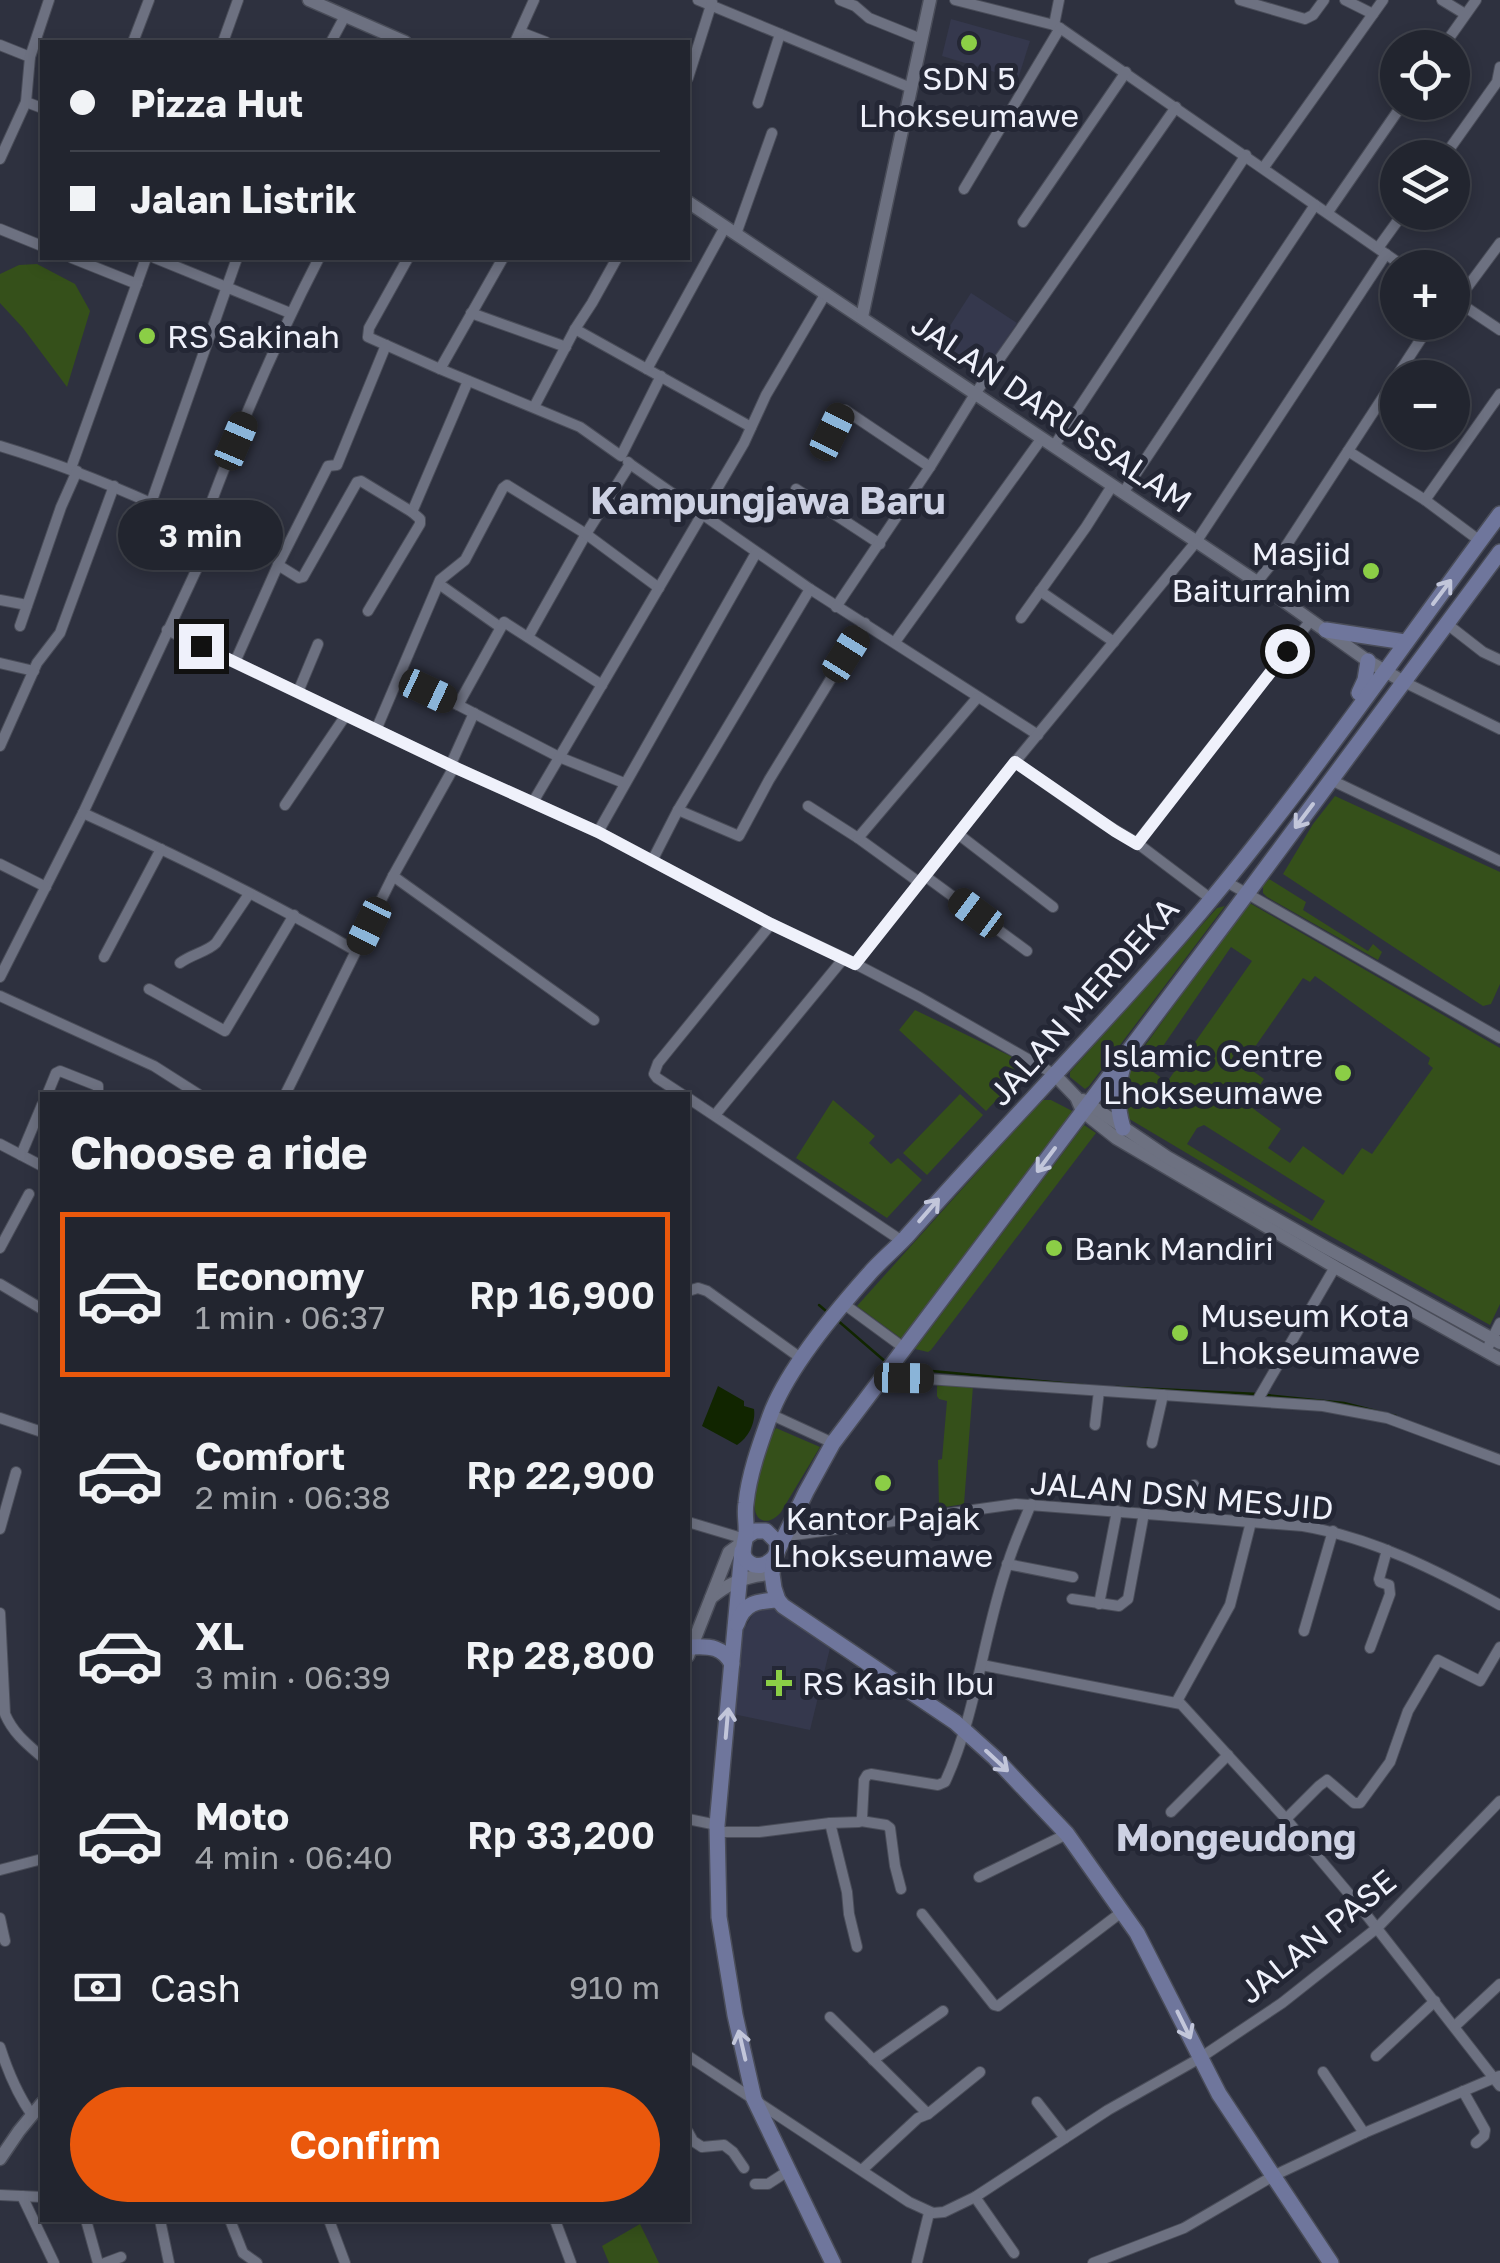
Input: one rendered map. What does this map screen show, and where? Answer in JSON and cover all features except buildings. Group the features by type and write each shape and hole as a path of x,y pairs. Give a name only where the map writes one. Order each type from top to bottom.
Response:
{"main road":[{"name":"JALAN MERDEKA","path":"834,2263 754,2099 726,1970 719,1916 717,1829 745,1520 748,1492 770,1414 802,1359 870,1272 1211,899 1331,745 1500,514"},
{"name":"JALAN MERDEKA","path":"774,1561 833,1442 1082,1103 1129,1050 1500,552"},
{"path":"1326,630 1405,642"},
{"path":"1331,745 1365,680 1368,660"},
{"path":"1122,1128 1117,1096 1129,1050"},
{"path":"774,1561 759,1566 748,1562 744,1542 756,1531 766,1531 777,1542 774,1561 778,1600 936,1709 995,1758 1067,1834 1123,1911 1228,2109 1331,2263"},
{"path":"735,1632 745,1608 760,1601 778,1600"},
{"path":"690,1651 710,1646 722,1650 732,1664"}],"street":[{"path":"0,159 4,138 26,102 30,57 50,0"},
{"path":"133,40 149,0"},
{"path":"224,40 238,0"},
{"path":"310,0 400,40"},
{"path":"517,37 534,0"},
{"path":"698,0 712,2 911,88"},
{"path":"840,0 869,18 921,40"},
{"path":"862,317 930,0"},
{"path":"955,0 1057,27 1381,250"},
{"path":"964,189 1057,27 1059,0"},
{"path":"1240,0 1306,19 1324,0"},
{"path":"1345,0 1372,14"},
{"path":"1264,167 1382,0"},
{"path":"1442,0 1465,14"},
{"path":"1454,30 1476,0"},
{"path":"690,72 712,2"},
{"path":"332,40 346,16"},
{"path":"758,104 780,34"},
{"path":"0,45 30,57"},
{"path":"1456,140 1497,82 1500,67"},
{"path":"1023,222 1126,72"},
{"path":"26,102 40,107"},
{"path":"836,607 976,394 1176,106"},
{"path":"1328,212 1392,120"},
{"path":"647,369 730,230 772,134"},
{"path":"895,642 1048,442 1246,156"},
{"name":"JALAN DARUSSALAM","path":"690,203 1404,682"},
{"path":"1021,618 1118,490 1314,204"},
{"path":"0,228 40,245"},
{"path":"1470,284 1496,257 1500,243"},
{"path":"715,1115 922,879 1196,542 1380,254"},
{"path":"77,260 137,284"},
{"path":"20,626 145,260"},
{"path":"160,260 290,314"},
{"path":"151,504 236,260"},
{"path":"202,527 290,314 318,260"},
{"path":"407,260 368,336 580,427 756,554 1038,734"},
{"path":"440,369 502,260"},
{"path":"534,407 616,260"},
{"path":"534,802 826,293"},
{"path":"1470,310 1500,330"},
{"path":"472,313 566,347"},
{"path":"575,328 751,427"},
{"path":"1257,582 1286,546 1420,340"},
{"path":"235,662 328,466 337,464 386,345"},
{"path":"621,456 661,376"},
{"path":"412,512 468,381"},
{"path":"1425,500 1500,394"},
{"path":"822,454 845,410 930,467"},
{"path":"0,446 114,486 208,532 207,547 83,813 1,972"},
{"path":"1348,451 1480,541"},
{"path":"528,637 630,464"},
{"path":"278,565 303,577 357,482 361,482 420,519 368,611"},
{"path":"0,746 34,671 60,633 114,486"},
{"path":"376,730 439,584 465,560 507,486 586,534 660,588"},
{"path":"796,489 880,544"},
{"path":"598,832 756,554"},
{"path":"439,584 500,628"},
{"path":"652,861 678,810 810,589"},
{"path":"1040,591 1114,642"},
{"path":"0,600 27,605"},
{"path":"1137,844 1311,620"},
{"path":"458,705 504,622 602,685"},
{"path":"678,810 739,836 865,623"},
{"path":"1447,624 1483,652 1498,654"},
{"path":"167,630 598,832 920,998 1054,1074 1104,1130 1160,1166 1335,1267 1493,1345"},
{"path":"298,692 318,644"},
{"path":"0,663 34,671"},
{"path":"399,677 560,757 624,783"},
{"path":"1404,682 1500,729"},
{"path":"858,838 977,698"},
{"path":"286,1092 452,766 474,713"},
{"path":"285,806 346,715"},
{"path":"1015,762 1211,899"},
{"path":"1331,780 1500,861"},
{"path":"808,806 1026,950"},
{"path":"83,813 294,915 356,950"},
{"path":"958,834 1053,907"},
{"path":"104,957 161,849"},
{"path":"0,864 46,886"},
{"path":"393,876 594,1020"},
{"path":"1225,881 1500,1038"},
{"path":"180,963 216,944 249,894"},
{"path":"149,988 225,1031 294,915"},
{"path":"679,1092 656,1078 658,1063 771,924"},
{"path":"0,996 154,1066 195,1092"},
{"path":"48,1092 60,1071 98,1086 98,1092"},
{"path":"690,1099 902,1241"},
{"path":"1082,1103 1167,1157 1493,1345 1500,1358"},
{"path":"21,1155 40,1110"},
{"path":"0,1144 40,1165"},
{"path":"0,1248 29,1194"},
{"path":"1260,1395 1335,1267"},
{"path":"0,1284 40,1308"},
{"path":"693,1290 707,1292 802,1359"},
{"path":"842,1307 902,1351"},
{"path":"1493,1345 1500,1323"},
{"path":"882,1377 1163,1395 1260,1395 1388,1418 1500,1460"},
{"path":"1095,1425 1099,1391"},
{"path":"1152,1443 1163,1395"},
{"path":"770,1414 833,1442"},
{"path":"0,1418 40,1431"},
{"path":"0,1530 16,1472"},
{"path":"1188,1516 1194,1484"},
{"name":"JALAN DSN MESJID","path":"786,1536 1016,1504 1303,1526 1333,1531 1386,1550 1500,1605"},
{"path":"861,1821 867,1775 942,1784 947,1778 982,1665 1007,1564 1031,1504"},
{"path":"1099,1604 1117,1511"},
{"path":"1072,1599 1119,1606 1128,1598 1144,1513"},
{"path":"1177,1702 1230,1605 1251,1522"},
{"path":"690,1523 744,1542"},
{"path":"1304,1630 1333,1531"},
{"path":"690,1648 729,1552 744,1542"},
{"path":"1370,1648 1390,1594 1389,1585 1379,1579 1386,1550"},
{"path":"709,1600 774,1561"},
{"path":"1007,1564 1073,1576"},
{"path":"0,1613 5,1714 18,1736 40,1755"},
{"path":"1286,1819 1327,1780 1354,1804 1360,1803 1390,1762 1408,1711 1438,1660 1480,1681 1500,1647"},
{"path":"982,1665 1177,1702 1286,1819 1498,2080 1364,2133 1272,2176 1184,2228 1093,2263"},
{"path":"1171,1812 1228,1756"},
{"name":"JALAN PASE","path":"929,2213 944,2212 976,2197 1282,2003 1377,1928 1500,1801"},
{"path":"690,1820 717,1829 759,1832 861,1821 886,1825 890,1828 901,1890"},
{"path":"830,1823 858,1948"},
{"path":"979,1877 1067,1834"},
{"path":"0,1870 40,1860"},
{"path":"922,1914 998,2006 1123,1911"},
{"path":"0,1918 5,1941"},
{"path":"1454,2026 1500,1984"},
{"path":"1376,2056 1434,2000"},
{"path":"873,2060 943,2011"},
{"path":"830,2017 928,2114"},
{"path":"0,2047 8,2074 32,2115"},
{"path":"690,2058 929,2213 917,2262"},
{"path":"862,2170 918,2118 980,2072"},
{"path":"1323,2072 1364,2133"},
{"path":"1463,2092 1485,2130 1476,2143"},
{"path":"1037,2102 1064,2138"},
{"path":"0,2159 40,2105"},
{"path":"690,2134 702,2147 724,2145 744,2168"},
{"path":"756,2184 768,2184 788,2171"},
{"path":"0,2195 40,2197"},
{"path":"22,2196 54,2263"},
{"path":"976,2197 1014,2254"},
{"path":"87,2222 101,2263 121,2257"},
{"path":"160,2222 169,2263"},
{"path":"231,2222 243,2253 257,2263"},
{"path":"329,2222 345,2263"},
{"path":"556,2222 572,2263"}],"shaded area":[{"path":"951,19 1030,41 1018,79 942,56"},
{"path":"37,264 75,284 90,311 67,387 0,303 0,274 19,265"},
{"path":"971,293 1017,323 984,373 939,343"},
{"path":"1335,796 1500,872 1500,984 1491,1004 1483,1006 1283,874"},
{"path":"1269,879 1306,902 1303,910 1368,951 1373,944 1382,952 1378,960 1267,897 1263,886"},
{"path":"1248,902 1500,1048 1500,1304 1490,1325 1126,1117 1124,1088 1134,1061","holes":["1231,947 1252,961 1167,1082 1148,1068","1315,976 1430,1058 1428,1064 1433,1068 1372,1154 1362,1148 1343,1175 1303,1146 1290,1163 1268,1148 1281,1129 1247,1104 1264,1079 1243,1064 1303,978 1310,982","1204,1125 1325,1201 1312,1221 1187,1144 1197,1128"]},
{"path":"1225,906 1089,1086 1085,1089 1070,1077 1070,1072 1217,908"},
{"path":"915,1010 1029,1066 986,1111 899,1030"},
{"path":"960,1094 983,1115 927,1175 903,1153"},
{"path":"833,1100 875,1136 869,1143 891,1164 898,1158 922,1180 887,1218 796,1158"},
{"path":"1042,1100 1051,1100 1080,1115 902,1339 857,1306"},
{"path":"1084,1125 1096,1133 931,1350 915,1349"},
{"path":"937,1385 973,1386 964,1504 939,1508 938,1460 942,1459 947,1401 937,1396"},
{"path":"718,1386 754,1409 750,1430 737,1445 702,1426"},
{"path":"776,1428 820,1447 781,1512 766,1521 756,1513 755,1491"},
{"name":"RS Kasih Ibu","path":"769,1604 831,1644 810,1730 733,1714 742,1633 756,1609"},
{"path":"640,2224 659,2263 609,2263 602,2246"}],"waterway":[{"path":"819,1305 826,1311"},
{"path":"836,1319 887,1363"},
{"path":"897,1371 1083,1385"},
{"path":"1116,1387 1258,1394"},
{"path":"1266,1395 1344,1403 1396,1416"}],"place":[{"name":"SDN 5 Lhokseumawe","path":"969,43"},
{"name":"RS Sakinah","path":"147,336"},
{"name":"Masjid Baiturrahim","path":"1371,571"},
{"name":"Islamic Centre Lhokseumawe","path":"1343,1073"},
{"name":"Bank Mandiri","path":"1054,1248"},
{"name":"Museum Kota Lhokseumawe","path":"1180,1333"},
{"name":"Kantor Pajak Lhokseumawe","path":"883,1483"},
{"name":"RS Kasih Ibu","path":"779,1683"}],"district":[{"name":"Kampungjawa Baru","path":"768,499"},
{"name":"Mongeudong","path":"1236,1836"}],"route":[{"path":"201,646 598,832 855,964 1015,762 1137,844 1287,651"}]}
